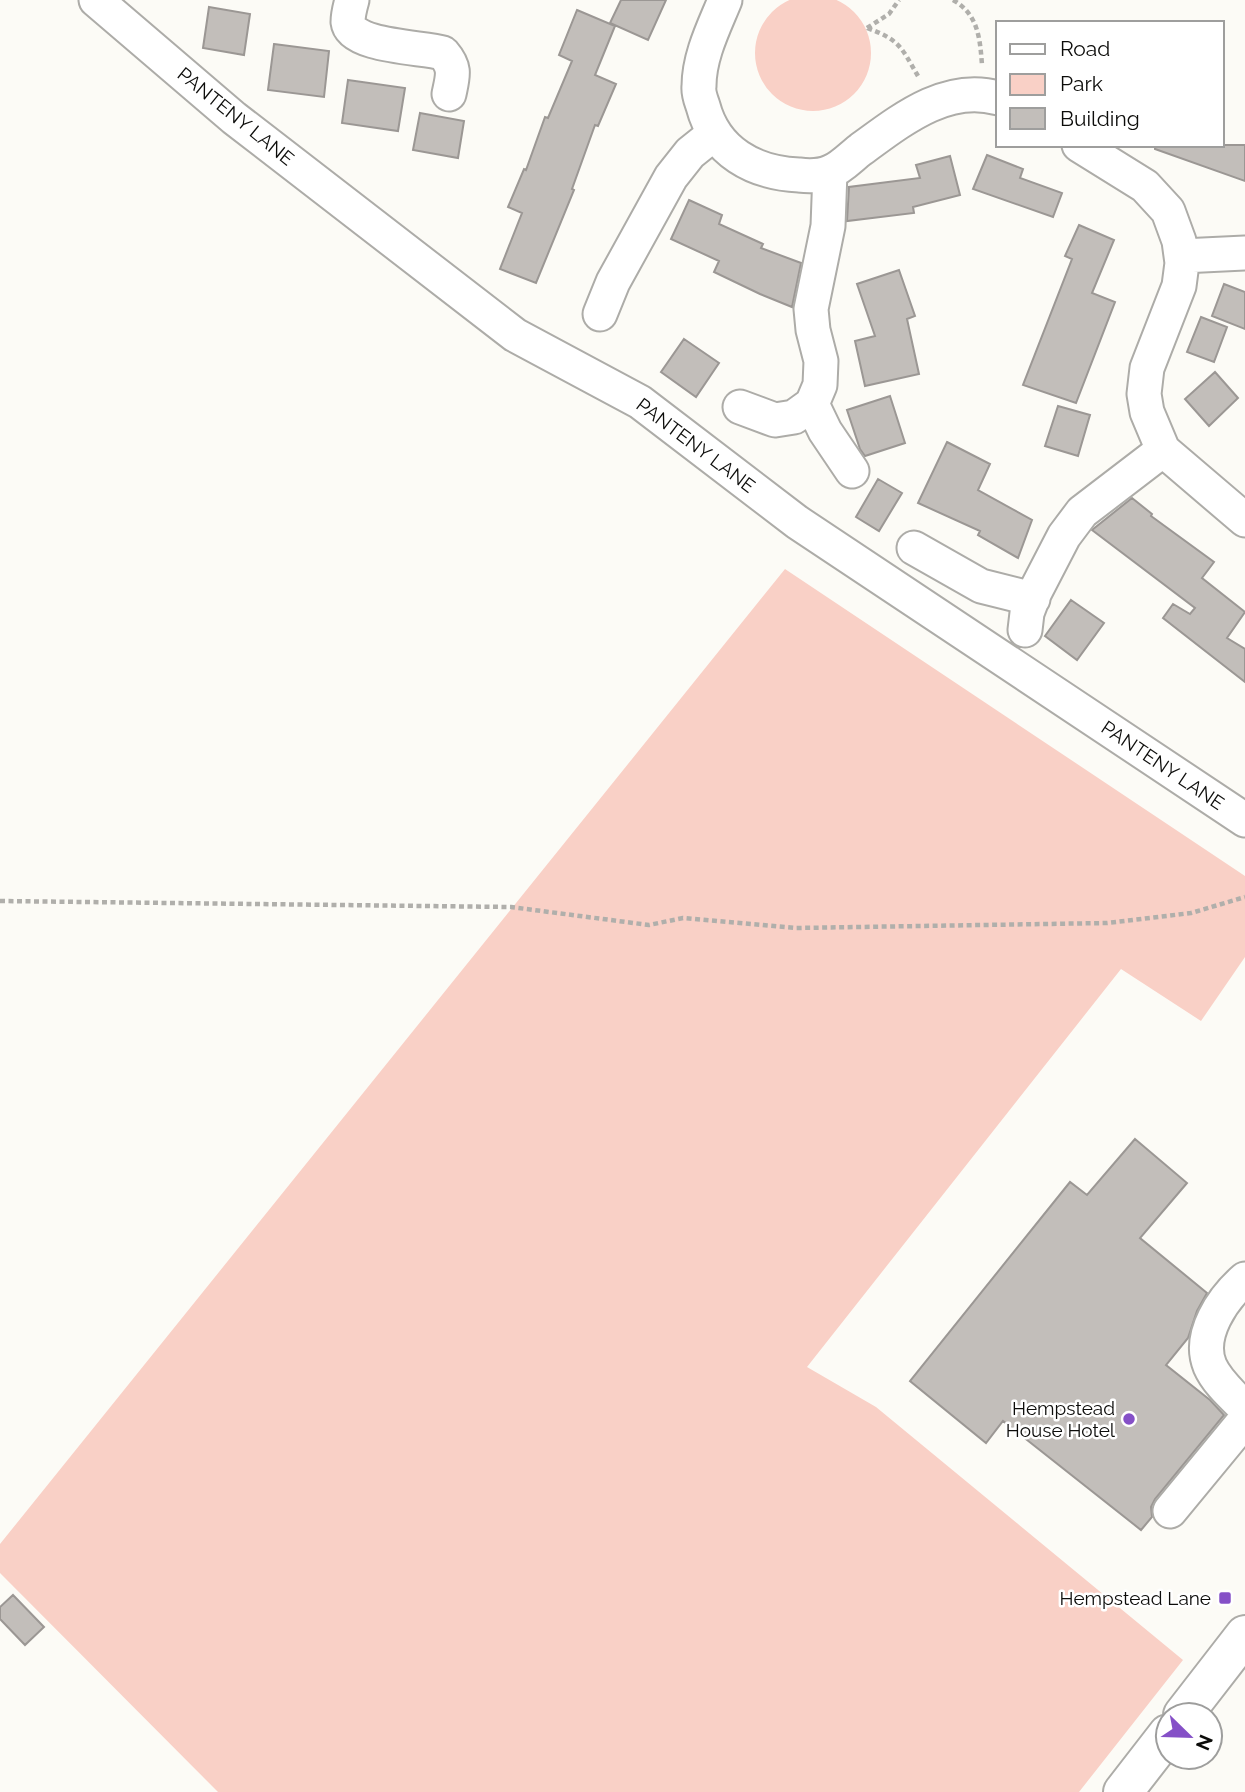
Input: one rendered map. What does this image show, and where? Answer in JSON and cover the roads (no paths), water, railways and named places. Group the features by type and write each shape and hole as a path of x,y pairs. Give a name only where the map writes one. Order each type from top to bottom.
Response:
{"main road":[{"path":"1194,1701 1245,1635"},
{"path":"1123,1792 1154,1752"}],"street":[{"name":"PANTENY LANE","path":"96,0 234,118 515,335 640,402 797,522 1245,820"},
{"path":"352,0 348,22 351,29 364,39 443,53 451,62 453,74 449,94"},
{"path":"725,0 701,62 698,89 706,116 721,144 739,159 763,169 807,176 830,172 891,127 926,106 957,95 991,96"},
{"path":"600,314 613,282 671,177 690,153 715,133"},
{"path":"1082,147 1145,186 1168,211 1180,241 1182,256 1179,286 1147,368 1144,394 1147,412 1163,450 1245,520"},
{"path":"740,407 775,420 794,417 812,404 820,385 821,361 811,309 827,235 830,172"},
{"path":"1182,256 1245,253"},
{"path":"812,404 825,431 852,471"},
{"path":"914,548 1029,615 1064,536 1082,512 1163,450"},
{"path":"1245,1279 1232,1290 1214,1317 1208,1340 1210,1365 1225,1387 1245,1408"},
{"path":"1170,1511 1245,1420"}],"place":[{"name":"Hempstead House Hotel","path":"1129,1419"},
{"name":"Hempstead Lane","path":"1225,1598"}]}
